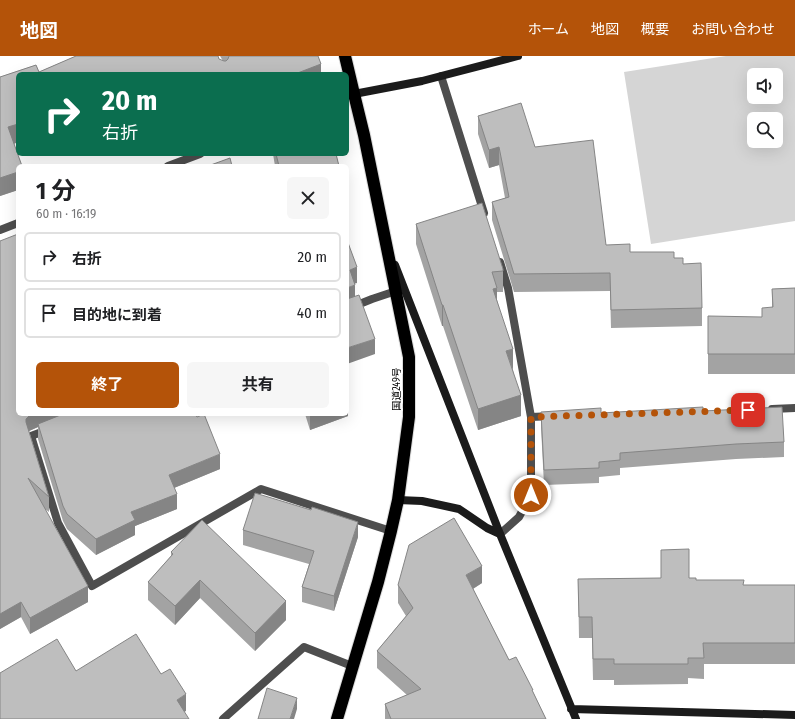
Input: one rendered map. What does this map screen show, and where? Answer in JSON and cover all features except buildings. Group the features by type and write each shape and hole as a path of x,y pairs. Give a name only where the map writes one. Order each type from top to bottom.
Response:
{"highway":[{"name":"国道249号","path":"345,56 347,72"},
{"name":"国道249号","path":"336,719 392,531 398,500 409,417 409,357 364,135 350,95"}],"street":[{"path":"350,95 422,81 518,56"},
{"path":"441,76 487,220"},
{"path":"173,164 195,156"},
{"path":"0,230 16,224"},
{"path":"387,246 500,534 576,719"},
{"path":"499,258 508,288 531,417 531,495 519,517 500,534"},
{"path":"349,308 396,291"},
{"path":"763,409 795,408"},
{"path":"531,417 563,416"},
{"path":"52,428 31,436 58,523 92,586 260,489 392,531"},
{"path":"398,500 422,501 459,509 487,528 500,534"},
{"path":"222,719 304,647 352,666"},
{"path":"571,709 795,715"}],"shaded area":[{"path":"726,56 795,56 795,221 651,244 624,72"}],"route":[{"path":"531,495 531,417 748,410"}]}
